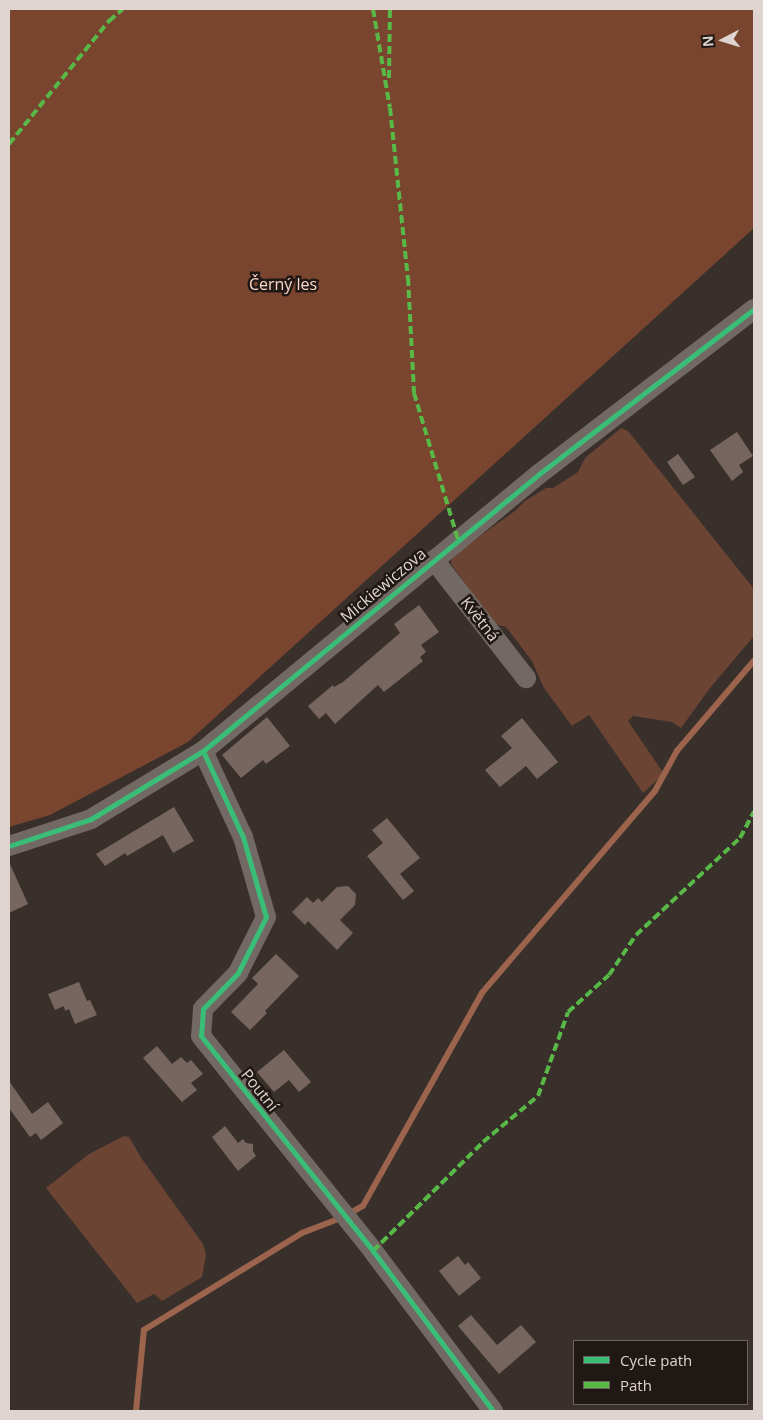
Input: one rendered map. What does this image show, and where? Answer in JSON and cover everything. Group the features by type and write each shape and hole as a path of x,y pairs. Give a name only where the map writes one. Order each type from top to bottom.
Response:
{"street":[{"name":"Mickiewiczova","path":"9,846 91,819 202,751 539,474 754,309"},
{"name":"Květná","path":"434,560 526,678"},
{"name":"Poutní","path":"202,751 243,837 266,917 238,973 203,1009 201,1036 373,1251 493,1411"}],"shaded area":[{"path":"621,428 628,431 754,589 754,636 710,688 681,728 672,722 633,716 628,721 664,774 643,793 589,715 572,726 544,688 532,661 506,627 494,624 451,564 452,556 515,511 525,501 546,488 553,488 578,472 585,458"},
{"path":"124,1136 129,1137 142,1159 203,1244 206,1255 202,1277 162,1301 154,1294 137,1303 46,1188 89,1154"}],"green space":[{"name":"Černý les","path":"9,9 754,9 754,228 188,742 50,815 9,827"}],"building":[{"path":"737,432 753,456 739,465 743,472 732,481 710,450"},
{"path":"678,454 695,477 683,485 667,462"},
{"path":"419,605 439,632 421,645 426,652 420,657 423,661 384,692 378,685 335,724 326,713 319,719 308,706 333,685 334,687 343,682 400,633 394,624"},
{"path":"267,717 290,746 266,764 263,760 241,778 222,755"},
{"path":"522,718 558,762 537,779 526,766 500,787 485,770 512,748 501,736"},
{"path":"174,807 194,841 173,853 163,835 127,856 125,853 105,866 96,854"},
{"path":"387,818 420,858 400,874 414,891 403,900 367,856 383,843 372,830"},
{"path":"9,862 28,904 9,913"},
{"path":"348,886 356,894 355,905 340,920 353,933 337,950 308,921 305,925 292,912 307,897 313,903 318,898 322,902 337,887"},
{"path":"276,954 299,976 265,1011 267,1013 250,1030 231,1012 258,984 252,978"},
{"path":"79,982 87,1001 90,1000 97,1015 75,1024 69,1009 65,1011 64,1006 55,1010 48,994"},
{"path":"157,1046 172,1064 181,1057 187,1063 191,1060 203,1074 191,1083 197,1090 182,1102 143,1058"},
{"path":"284,1050 311,1082 299,1092 289,1080 274,1092 257,1072"},
{"path":"9,1081 32,1114 48,1102 63,1123 41,1140 36,1133 30,1137 9,1108"},
{"path":"225,1126 238,1143 243,1139 246,1143 253,1144 253,1151 256,1156 238,1171 212,1137"},
{"path":"458,1256 465,1265 468,1262 481,1278 459,1296 439,1271"},
{"path":"471,1315 497,1345 521,1325 536,1342 499,1374 458,1326"}],"waterway":[{"path":"349,1214 363,1206 482,993 655,791 677,751 754,661"},
{"path":"136,1411 144,1330 302,1233 341,1218"}],"marked path":[{"path":"9,144 109,21 123,9"},
{"path":"373,9 390,108 408,278 414,393 458,540"},
{"path":"389,78 390,9"},
{"path":"373,1251 483,1142 538,1096 568,1012 609,975 636,935 740,838 754,812"}],"cycle path":[{"path":"9,846 91,819 203,751 539,474 754,309"},
{"path":"203,751 243,837 266,917 238,973 203,1009 201,1036 373,1251 493,1411"}]}
